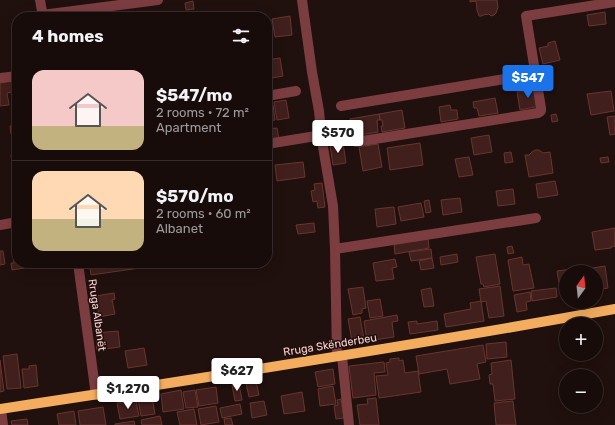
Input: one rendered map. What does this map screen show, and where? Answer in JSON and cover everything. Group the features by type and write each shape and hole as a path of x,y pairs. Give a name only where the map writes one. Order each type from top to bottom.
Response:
{"main road":[{"name":"Rruga Skënderbeu","path":"0,409 339,356 615,308"}],"street":[{"path":"40,0 42,12"},
{"path":"71,12 158,0"},
{"path":"302,0 333,206 339,356 349,425"},
{"path":"356,142 538,113 541,111 541,108 526,16 615,2"},
{"path":"341,106 535,74"},
{"path":"0,78 12,77"},
{"path":"272,95 296,91"},
{"path":"272,143 322,135"},
{"path":"334,249 536,218"},
{"path":"0,225 12,223"},
{"name":"Rruga Albanët","path":"79,268 96,394"},
{"path":"0,409 3,425"}],"building":[{"path":"470,0 497,0 498,7 496,13 491,16 489,14 479,16 476,1 470,2"},
{"path":"193,1 194,9 186,10 185,3"},
{"path":"605,12 606,24 589,26 587,15"},
{"path":"290,16 292,35 275,37 272,19"},
{"path":"555,41 560,60 543,64 539,48 548,46 548,43"},
{"path":"280,58 283,76 272,78 272,59"},
{"path":"11,81 12,92 7,93 9,105 0,106 0,83"},
{"path":"537,89 540,106 520,110 517,92"},
{"path":"611,91 614,111 591,115 587,94"},
{"path":"495,98 498,113 479,116 477,108 474,108 473,102"},
{"path":"286,100 289,118 277,120 274,102"},
{"path":"272,105 275,120 272,120"},
{"path":"450,105 451,110 457,110 458,119 441,122 439,107"},
{"path":"402,110 405,128 382,132 382,120 380,120 379,114"},
{"path":"379,114 380,120 377,120 378,132 353,136 350,119"},
{"path":"556,114 558,121 552,122 551,115"},
{"path":"615,116 615,134 610,135 607,117"},
{"path":"10,126 12,126 12,134 11,134"},
{"path":"277,128 279,139 272,140 272,129"},
{"path":"489,135 492,152 474,155 471,138"},
{"path":"343,143 346,163 333,165 330,145"},
{"path":"420,143 423,165 390,170 387,148"},
{"path":"378,144 382,167 363,171 359,147"},
{"path":"535,150 539,150 543,153 550,152 553,173 529,177 525,155 529,155"},
{"path":"511,152 513,162 505,163 504,153"},
{"path":"469,157 473,175 459,177 455,159"},
{"path":"608,157 609,162 601,163 600,158"},
{"path":"303,162 305,177 277,181 275,165"},
{"path":"555,181 558,195 538,198 536,184"},
{"path":"322,183 325,207 318,208 317,201 313,202 311,191 315,190 314,184"},
{"path":"513,189 515,204 498,206 496,191"},
{"path":"460,198 462,212 443,215 441,200"},
{"path":"429,200 431,212 426,213 424,201"},
{"path":"421,203 424,217 401,221 398,207"},
{"path":"394,207 396,224 377,227 375,209"},
{"path":"314,223 315,232 298,234 296,225"},
{"path":"615,228 615,246 595,250 592,232"},
{"path":"428,238 429,248 395,254 394,244"},
{"path":"512,246 514,253 508,254 507,247"},
{"path":"431,249 432,258 411,261 409,252"},
{"path":"0,251 3,251 5,264 0,265"},
{"path":"457,254 458,262 441,265 440,257"},
{"path":"495,254 500,284 484,287 483,284 481,284 476,257"},
{"path":"522,257 523,265 529,264 534,288 513,291 508,260"},
{"path":"432,258 434,268 421,270 419,261"},
{"path":"395,259 397,267 392,268 394,279 376,281 373,263"},
{"path":"11,263 12,268 25,268 12,270"},
{"path":"603,266 605,266 608,288 603,289"},
{"path":"90,268 140,268 91,275"},
{"path":"557,271 559,271 559,283"},
{"path":"500,286 504,316 489,318 486,301 481,302 479,289"},
{"path":"363,287 366,308 362,309 362,313 353,315 348,289"},
{"path":"431,288 434,306 424,307 421,290"},
{"path":"556,288 557,297 532,301 531,291"},
{"path":"530,292 531,301 526,302 527,310 517,312 514,295"},
{"path":"114,293 115,299 112,300 115,314 99,317 96,296"},
{"path":"380,299 383,316 370,318 367,301"},
{"path":"481,301 484,321 446,327 444,314 471,309 470,303"},
{"path":"397,315 398,321 392,322 394,337 367,341 364,321"},
{"path":"360,317 364,339 352,341 348,319"},
{"path":"417,321 417,324 437,321 438,330 410,334 408,322"},
{"path":"118,331 120,347 97,350 96,333"},
{"path":"506,342 507,357 487,359 486,344"},
{"path":"483,345 486,362 477,364 480,379 450,384 447,369 419,374 416,356"},
{"path":"144,348 147,365 128,368 125,351"},
{"path":"17,354 21,388 7,389 3,356"},
{"path":"399,358 399,361 403,360 405,373 418,371 421,392 379,398 376,376 388,375 386,363 390,362 390,359"},
{"path":"0,360 4,391 0,392"},
{"path":"511,360 515,399 495,401 493,384 490,384 489,375 492,374 491,363"},
{"path":"384,362 385,372 374,373 376,395 353,398 349,366"},
{"path":"36,365 38,386 24,388 22,369 29,369 29,366"},
{"path":"333,369 335,384 318,387 315,372"},
{"path":"256,381 259,395 249,397 246,383"},
{"path":"239,384 242,400 235,401 232,385"},
{"path":"333,386 336,404 320,406 318,389"},
{"path":"216,387 218,403 199,406 196,390"},
{"path":"181,390 184,409 163,412 161,394"},
{"path":"195,390 198,407 186,408 183,392"},
{"path":"302,392 305,411 284,414 281,396"},
{"path":"152,397 155,414 141,416 138,399"},
{"path":"376,398 379,425 360,425 357,405 368,404 367,399"},
{"path":"341,399 344,418 336,419 334,406 338,405 337,400"},
{"path":"136,401 139,416 120,419 117,403"},
{"path":"264,401 267,415 252,418 250,403"},
{"path":"513,401 516,425 496,425 494,403"},
{"path":"240,404 242,414 222,418 220,408"},
{"path":"216,406 219,422 201,425 198,409"},
{"path":"103,407 106,425 80,425 78,411"},
{"path":"194,409 197,425 180,425 177,412"},
{"path":"74,411 76,425 59,425 57,414"},
{"path":"160,416 162,425 142,425 141,420"},
{"path":"231,418 233,425 225,425 224,419"},
{"path":"27,419 28,425 12,425 11,421"},
{"path":"134,421 135,425 115,425 115,424"}]}
